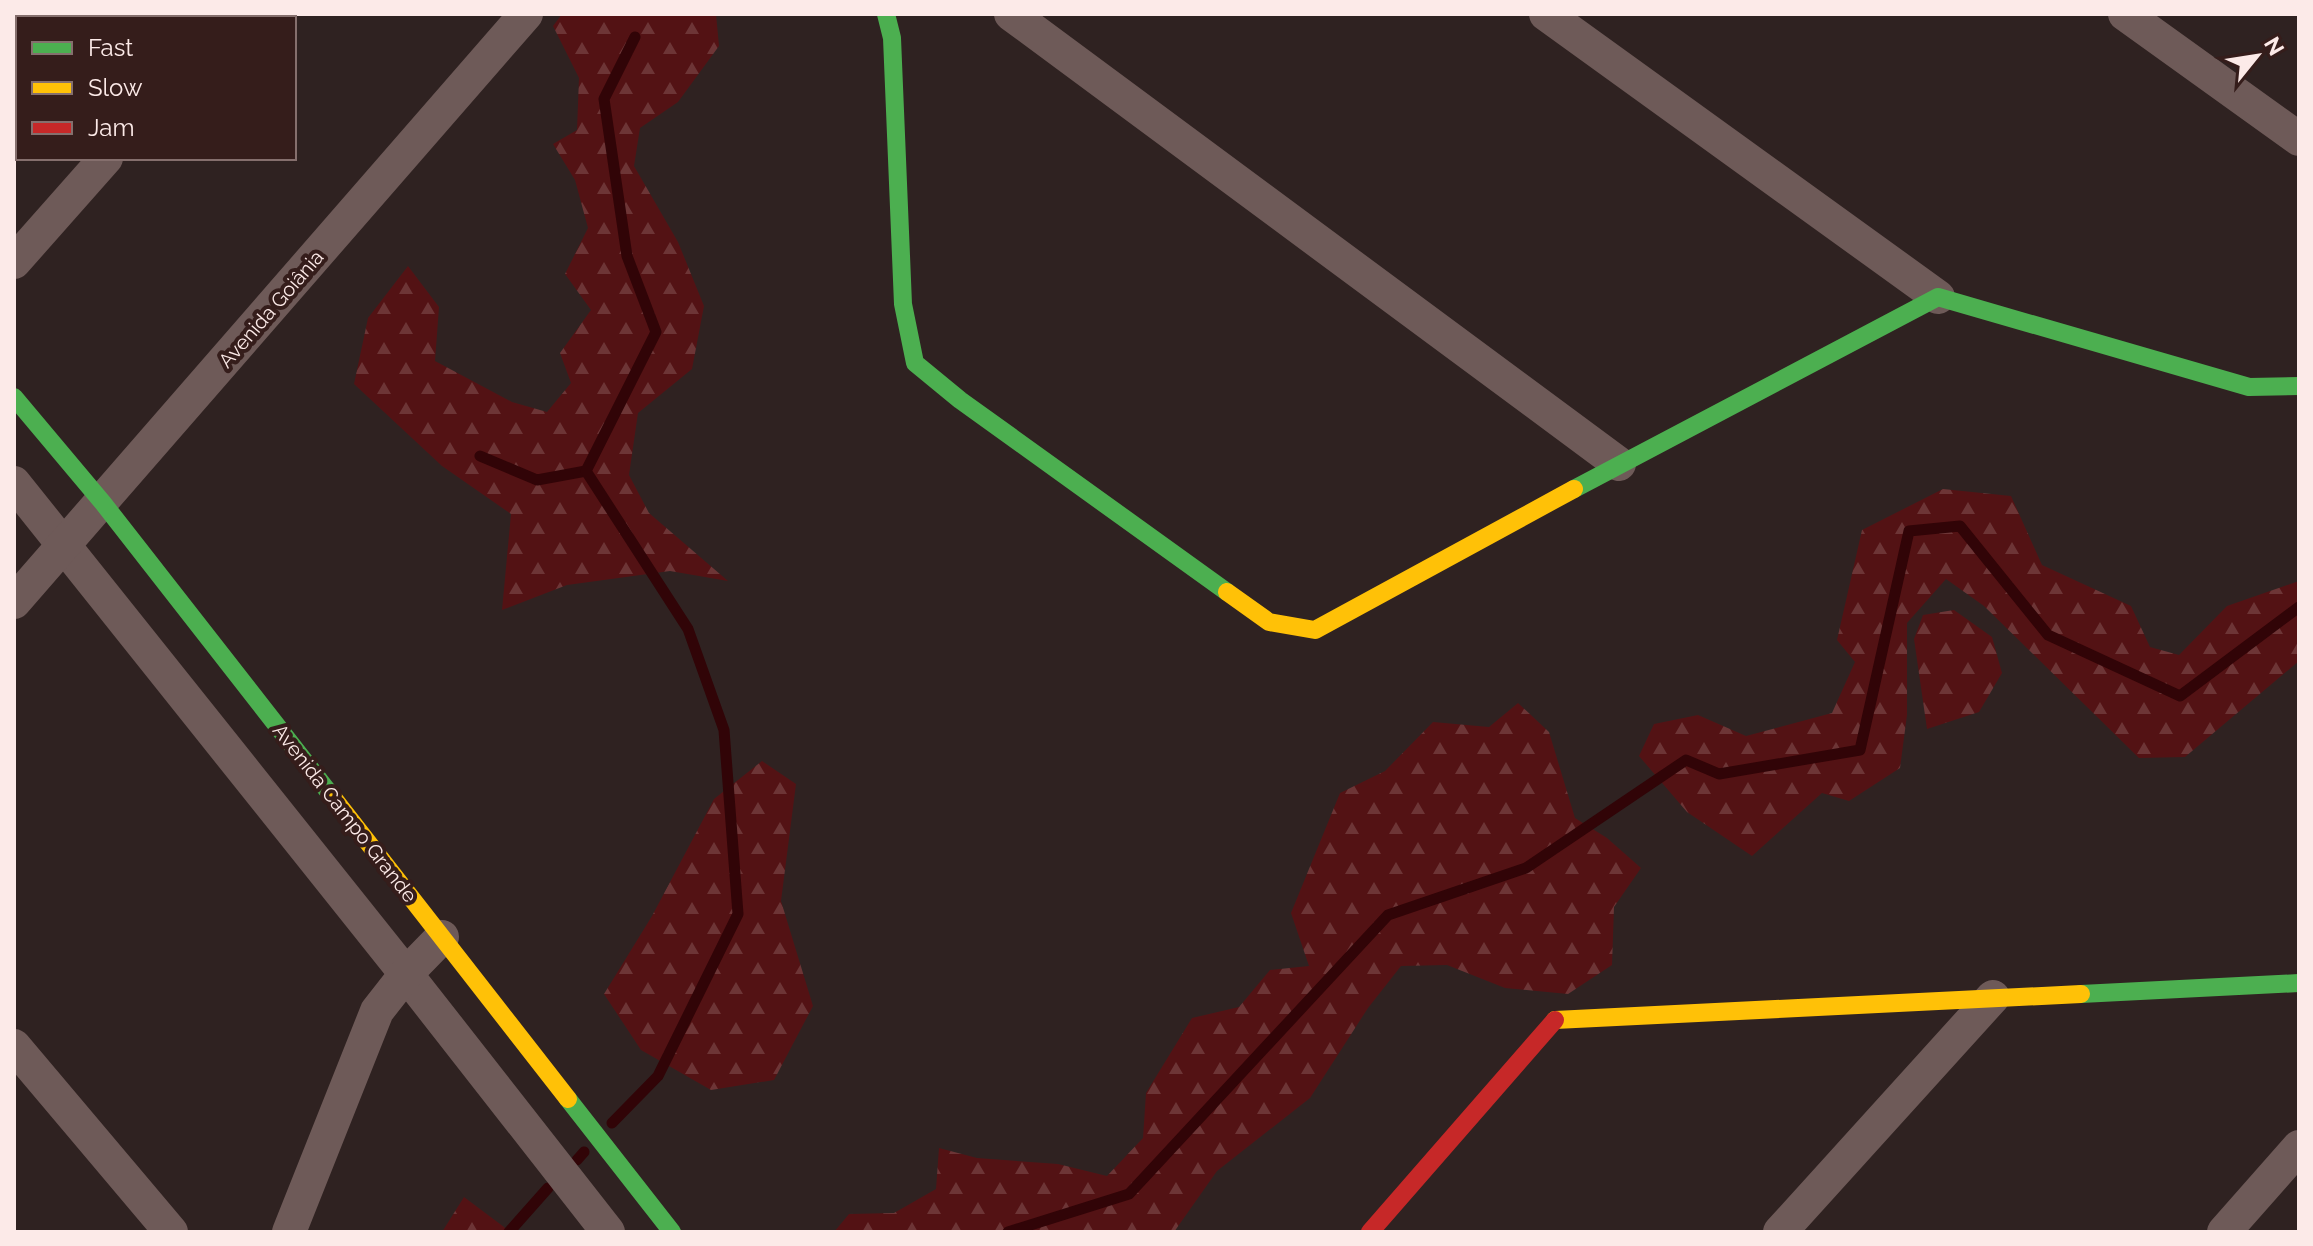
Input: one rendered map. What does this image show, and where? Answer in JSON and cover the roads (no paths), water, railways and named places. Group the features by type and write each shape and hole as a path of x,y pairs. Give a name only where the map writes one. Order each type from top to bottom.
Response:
{"street":[{"name":"Avenida Goiânia","path":"14,602 526,14"},
{"path":"886,14 892,38 903,304 915,363 960,400 1269,622 1315,630 1619,464 1938,297"},
{"path":"1546,14 1938,297 2249,387 2299,386"},
{"path":"2125,14 2299,139"},
{"path":"1022,17 1619,464"},
{"path":"14,262 104,160"},
{"name":"Avenida Campo Grande","path":"14,397 103,503 672,1232"},
{"path":"14,483 608,1232"},
{"path":"289,1232 377,1011 406,974 442,937"},
{"path":"1370,1232 1553,1020 2299,983"},
{"path":"1780,1232 1993,997"},
{"path":"14,1046 171,1232"},
{"path":"2224,1232 2299,1147"}],"waterway":[{"path":"612,1123 658,1076 738,914 724,730 688,629 586,471 656,332 627,256 604,99 635,37"},
{"path":"480,456 537,480 586,471"},
{"path":"1008,1232 1129,1194 1388,915 1526,868 1686,760 1719,774 1860,750 1909,531 1960,526 2048,635 2180,696 2299,607"},
{"path":"577,1160 584,1152"},
{"path":"509,1232 548,1188"}]}
